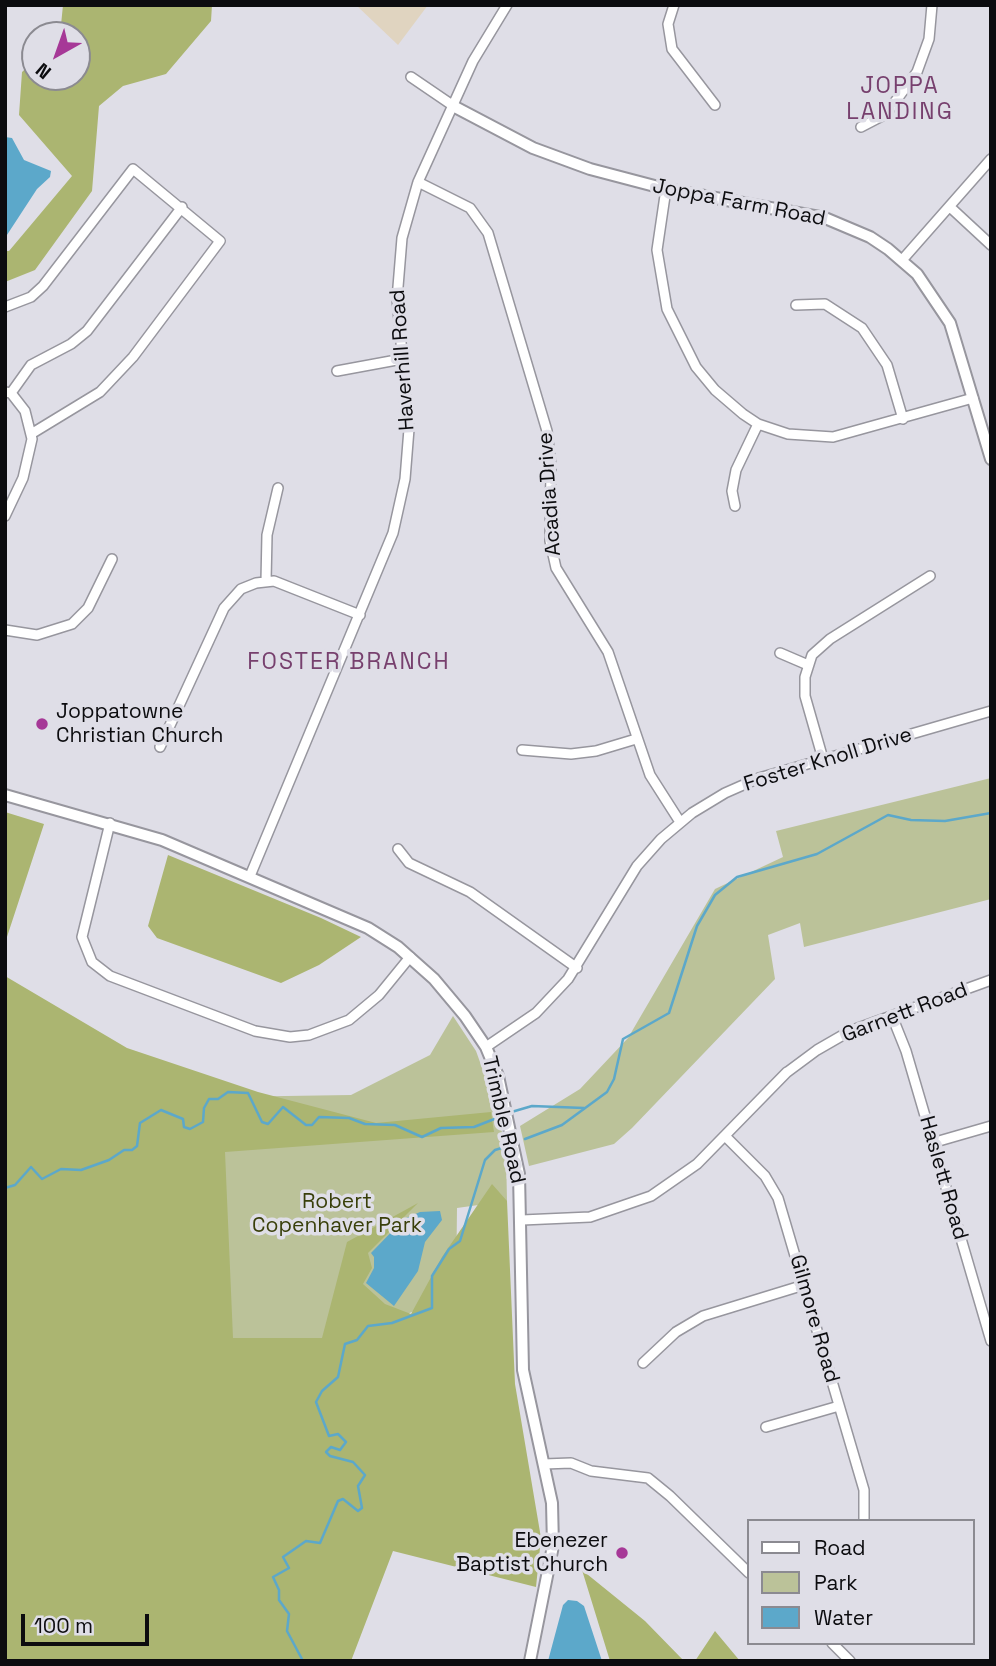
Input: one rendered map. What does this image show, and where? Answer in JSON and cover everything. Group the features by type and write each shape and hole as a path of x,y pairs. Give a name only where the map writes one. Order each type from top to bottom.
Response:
{"street":[{"name":"Haverhill Road","path":"250,876 388,549 402,497 409,429 397,299 399,256 418,182 483,43 507,5"},
{"path":"674,5 668,24 670,43 715,105"},
{"path":"861,127 886,114 917,72 929,40 932,5"},
{"name":"Joppa Farm Road","path":"411,77 454,107 533,148 568,162 666,188 825,218 870,237 903,260 930,289 946,315 956,338 991,460"},
{"path":"903,260 991,159"},
{"path":"5,307 31,297 43,286 133,169 220,241 133,357 100,392 31,434"},
{"name":"Acadia Drive","path":"418,182 470,208 488,233 547,431 551,466 550,541 553,560 566,589 608,652 650,775 680,822"},
{"path":"666,188 657,250 663,294 672,321 687,353 706,380 727,401 758,424 788,434 822,438 848,435 973,398"},
{"path":"5,516 23,478 31,434 25,411 8,392 26,370 71,344 87,331 182,207"},
{"path":"950,207 991,245"},
{"path":"796,304 825,304 862,328 887,365 903,419"},
{"path":"337,371 402,359"},
{"path":"735,506 732,491 736,470 758,424"},
{"path":"266,580 267,535 278,488"},
{"path":"5,630 37,635 72,625 88,608 112,559"},
{"path":"823,759 804,696 808,665 821,646 930,576"},
{"path":"160,747 229,600 248,585 266,580 294,587 360,615"},
{"path":"780,653 808,665"},
{"name":"Foster Knoll Drive","path":"486,1047 536,1013 577,968 629,876 680,822 738,787 823,759 991,711"},
{"path":"522,750 571,754 636,739"},
{"name":"Trimble Road","path":"5,795 110,823 189,850 359,923 410,957 450,996 486,1047 498,1076 517,1161 522,1220 523,1370 552,1503 553,1546 530,1661"},
{"path":"110,823 82,937 92,962 110,976 255,1031 290,1037 309,1035 349,1020 379,995 410,957"},
{"path":"398,849 409,863 470,892 577,968"},
{"name":"Garnett Road","path":"522,1220 581,1219 627,1207 679,1178 787,1073 840,1036 991,980"},
{"name":"Haslett Road","path":"892,1016 991,1340"},
{"path":"932,1143 991,1126"},
{"name":"Gilmore Road","path":"725,1136 772,1187 804,1285 864,1490 864,1519"},
{"path":"643,1363 676,1332 703,1316 804,1285"},
{"path":"766,1427 839,1406"},
{"path":"544,1464 571,1463 591,1471 648,1478 748,1572"},
{"path":"834,1645 850,1661"}],"shaded area":[{"path":"356,5 428,5 398,45"}],"green space":[{"path":"63,5 212,5 211,21 166,74 123,86 99,106 92,191 35,270 5,282 5,251 9,251 72,176 19,115 21,86 21,91 91,91 91,21 61,21"},
{"path":"991,778 991,899 804,947 800,923 768,935 775,979 632,1128 614,1144 529,1166 520,1126 580,1089 628,1038 715,889 783,857 776,831"},
{"path":"5,812 44,824 5,943"},
{"path":"168,855 361,937 319,965 281,983 157,938 148,926"},
{"path":"5,976 127,1048 258,1092 376,1123 491,1112 494,1132 225,1152 233,1338 322,1338 347,1242 418,1203 368,1253 372,1268 363,1284 385,1304 411,1314 442,1257 492,1184 507,1201 515,1384 541,1538 536,1587 393,1551 351,1661 5,1661"},
{"name":"Robert Copenhaver Park","path":"453,1016 476,1051 498,1112 506,1153 507,1201 457,1208 456,1293 214,1397 220,1097 351,1095 430,1055"},
{"path":"582,1570 645,1621 684,1661 610,1661"},
{"path":"715,1631 740,1661 695,1661"}],"water":[{"path":"5,137 12,138 24,160 51,171 50,177 37,189 5,238"},
{"path":"440,1211 442,1220 425,1242 418,1271 394,1306 366,1283 374,1268 374,1257 371,1253 404,1219 420,1212"},
{"path":"568,1600 577,1601 584,1606 602,1661 548,1661 563,1605"}],"waterway":[{"name":"FOSTER BRANCH","path":"525,1139 562,1125 607,1092 614,1079 623,1039 669,1013 697,926 715,895 737,877 817,854 888,815 911,820 945,821 991,813"},
{"path":"5,1188 15,1185 31,1167 42,1179 61,1169 81,1170 109,1160 124,1150 132,1150 137,1146 140,1123 161,1110 183,1119 184,1127 190,1129 203,1122 204,1108 209,1099 218,1099 228,1092 248,1093 262,1122 268,1124 283,1107 306,1125 312,1125 319,1117 349,1118 365,1124 395,1125 422,1137 441,1128 474,1127 502,1116"},
{"path":"508,1113 532,1106 584,1108"},
{"name":"FOSTER BRANCH","path":"303,1661 287,1631 289,1614 279,1600 279,1590 273,1577 289,1568 283,1557 306,1541 320,1543 338,1501 343,1499 358,1511 362,1508 358,1486 365,1475 353,1462 330,1456 326,1452 331,1447 340,1450 346,1442 338,1434 329,1436 316,1402 322,1391 338,1377 345,1344 357,1340 368,1326 392,1323 432,1308 432,1276 449,1249 460,1241 485,1160 495,1150 508,1146"}],"place":[{"name":"Joppatowne Christian Church","path":"42,724"},
{"name":"Ebenezer Baptist Church","path":"622,1553"}],"district":[{"name":"JOPPA LANDING","path":"900,100"},
{"name":"FOSTER BRANCH","path":"349,663"}]}
